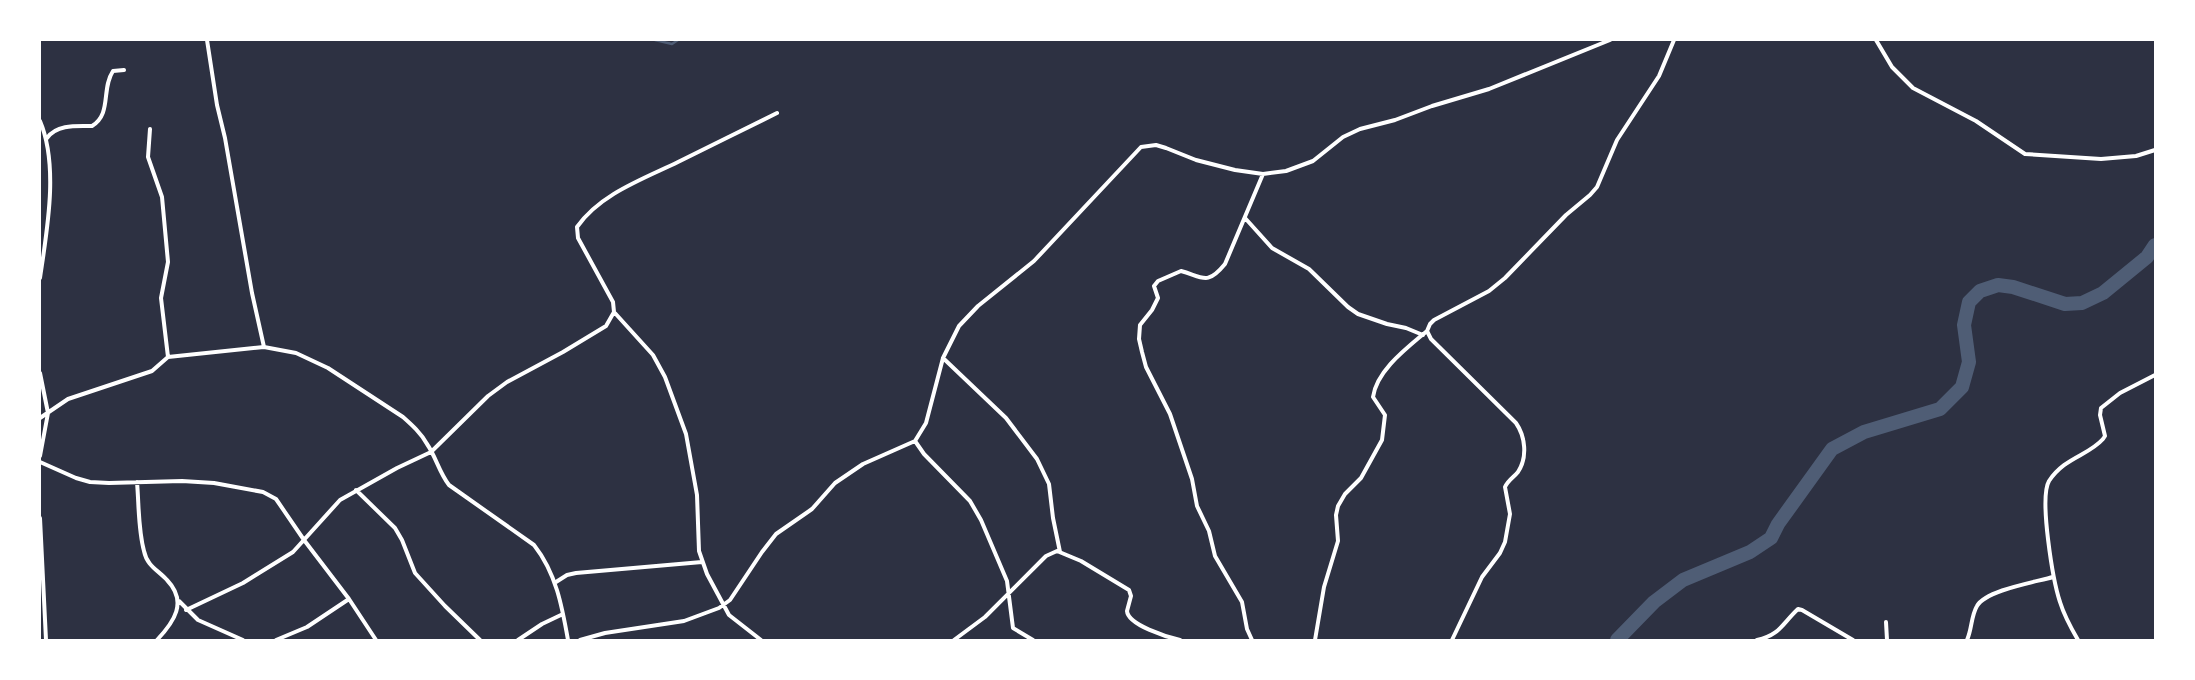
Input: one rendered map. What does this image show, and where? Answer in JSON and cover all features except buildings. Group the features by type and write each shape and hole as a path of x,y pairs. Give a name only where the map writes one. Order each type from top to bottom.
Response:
{"street":[{"path":"207,40 217,105 225,138 252,293 264,347"},
{"path":"580,640 605,633 684,621 722,606 730,600 776,534 812,509 835,484 863,464 915,441 926,423 943,358 959,326 969,314 1034,261 1141,147 1156,145 1210,164 1263,174 1300,167 1321,156 1343,137 1360,129 1395,120 1432,106 1489,89 1610,40"},
{"path":"1315,640 1324,587 1338,541 1336,515 1338,506 1345,494 1361,478 1382,440 1386,419 1373,397 1374,388 1396,360 1425,333 1434,320 1489,291 1505,278 1566,215 1597,187 1617,140 1659,76 1674,40"},
{"path":"1876,40 1892,68 1913,88 1976,121 2025,154 2101,159 2136,156 2155,150"},
{"path":"47,138 52,132 66,127 92,126 96,124 104,111 109,78 113,71 124,70"},
{"path":"186,610 243,583 293,552 328,511 340,500 432,452 488,396 532,367 606,326 614,312 613,302 578,238 577,227 584,218 641,178 676,163 777,113"},
{"path":"40,122 47,138 50,156 49,192 40,278"},
{"path":"150,129 148,157 162,197 168,262 161,298 168,357"},
{"path":"1252,640 1247,629 1242,602 1228,575 1219,564 1209,531 1197,506 1192,479 1164,398 1146,367 1139,332 1142,320 1152,310 1158,298 1154,286 1158,281 1181,271 1203,278 1218,272 1229,257 1263,174"},
{"path":"1245,218 1272,248 1309,269 1348,307 1358,314 1387,324 1425,333 1512,418 1520,429 1524,445 1520,467 1505,487 1510,514 1505,542 1500,553 1482,577 1452,640"},
{"path":"614,312 653,355 665,377 686,434 697,495 698,536 702,562 722,606 740,625 761,640"},
{"path":"40,418 68,399 152,371 168,357 264,347 296,353 328,368 403,417 421,435 432,452 442,476 449,485 534,545 542,555 556,582 568,640"},
{"path":"943,358 1006,418 1037,458 1050,484 1053,518 1060,552"},
{"path":"40,373 48,413 40,456"},
{"path":"2078,640 2066,617 2053,577 2046,498 2048,483 2061,467 2104,439 2105,433 2100,415 2101,408 2120,393 2155,375"},
{"path":"915,441 924,454 970,501 981,520 1007,581 1013,628 1033,640"},
{"path":"40,462 90,482 182,481 214,483 262,492 276,499 304,540 349,599 376,640"},
{"path":"137,482 140,529 146,557 154,570 167,580 174,589 179,602 198,620 243,640"},
{"path":"356,490 395,528 418,577 480,640"},
{"path":"40,518 46,640"},
{"path":"954,640 985,617 1046,556 1052,552 1060,552 1081,561 1129,590 1132,596 1127,611 1130,619 1164,636 1180,640"},
{"path":"556,582 567,574 702,562"},
{"path":"1968,640 1975,609 1982,600 2002,591 2053,577"},
{"path":"276,640 307,627 349,599"},
{"path":"157,640 173,620 177,613 179,602"},
{"path":"1756,640 1776,633 1798,609 1853,640"},
{"path":"518,640 542,624 563,614"},
{"path":"1886,622 1888,640"}],"waterway":[{"path":"655,40 672,44 678,40"},
{"path":"1617,640 1654,602 1683,580 1750,552 1771,538 1778,524 1832,449 1864,432 1940,409 1962,387 1969,362 1964,325 1969,302 1980,291 1998,285 2013,287 2065,304 2082,303 2103,293 2147,257 2155,245"}]}
